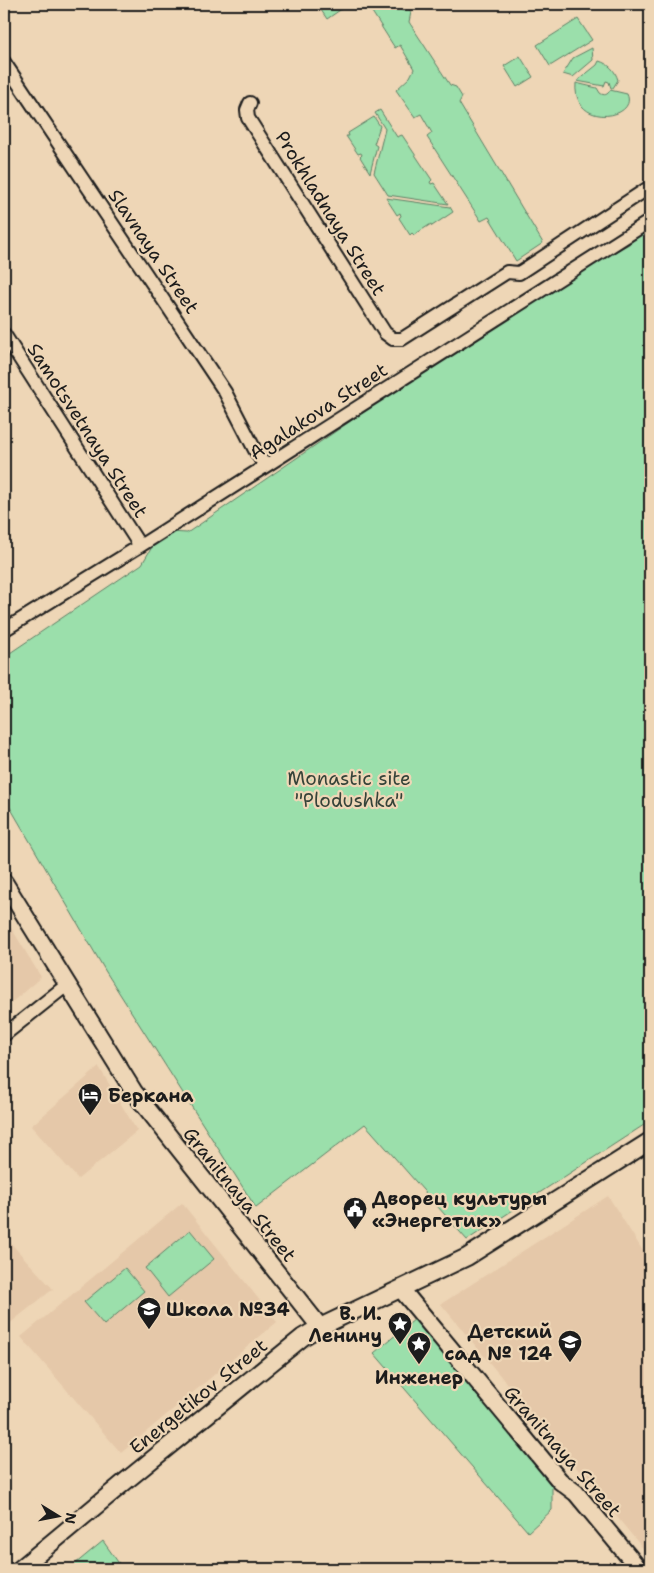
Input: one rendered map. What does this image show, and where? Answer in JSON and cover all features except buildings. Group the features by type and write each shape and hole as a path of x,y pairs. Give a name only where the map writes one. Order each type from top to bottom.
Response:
{"street":[{"name":"Slavnaya Street","path":"4,62 225,392 265,466"},
{"name":"Prokhladnaya Street","path":"250,103 247,110 248,118 385,333 393,339 402,338 507,272 519,273 650,187"},
{"name":"Agalakova Street","path":"4,630 140,546 650,220"},
{"name":"Samotsvetnaya Street","path":"4,334 140,546"},
{"name":"Granitnaya Street","path":"4,882 134,1092 320,1327"},
{"path":"4,1035 68,984"},
{"name":"Energetikov Street","path":"20,1569 279,1356 320,1327 480,1249 650,1141"},
{"name":"Granitnaya Street","path":"401,1289 560,1481 576,1493 638,1569"}],"shaded area":[{"path":"4,916 41,977 4,1009"},
{"path":"99,1067 137,1131 78,1179 31,1126"},
{"name":"Детский сад № 124","path":"608,1196 650,1262 650,1557 441,1304"},
{"name":"Школа №34","path":"182,1203 277,1322 121,1453 21,1337"},
{"path":"4,1236 53,1289 4,1328"}],"green space":[{"path":"317,4 340,4 343,8 327,19"},
{"path":"367,4 398,4 402,11 408,8 411,12 409,22 450,85 456,87 462,97 459,103 543,243 516,261 489,217 481,221 427,137 432,133 421,114 415,117 396,90 410,77 414,69 400,45 395,48"},
{"path":"578,19 592,40 550,66 537,45"},
{"path":"592,48 593,60 573,77 563,74 573,58"},
{"path":"520,56 533,77 517,87 504,66"},
{"path":"599,61 609,66 615,73 618,80 613,88 606,81 604,86 577,81 597,65"},
{"path":"576,83 597,88 603,94 607,94 610,90 627,94 628,103 624,109 615,114 594,114 584,108 578,98"},
{"path":"380,110 397,137 402,135 432,180 431,184 434,183 448,204 388,195 374,173 385,129 375,113"},
{"path":"374,117 380,126 374,144 377,146 370,173 360,157 361,153 358,154 346,136 349,136 348,133"},
{"path":"386,198 450,207 453,212 432,226 431,224 414,235 412,233 410,235 399,218 401,216 400,213 397,215"},
{"name":"Monastic site \"Plodushka\"","path":"650,227 650,1121 467,1240 365,1124 256,1208 106,972 4,797 4,657 142,564 152,547 170,532 187,533 377,403 568,278 629,244"},
{"path":"190,1230 214,1259 168,1297 145,1268"},
{"path":"125,1268 144,1291 104,1325 84,1302"},
{"path":"415,1319 552,1483 552,1510 528,1532 374,1353"},
{"path":"103,1541 123,1569 69,1569"}],"place":[{"name":"Беркана","path":"90,1116"},
{"name":"Дворец культуры «Энергетик»","path":"355,1230"},
{"name":"Школа №34","path":"149,1330"},
{"name":"В. И. Ленину","path":"400,1345"},
{"name":"Детский сад № 124","path":"570,1363"},
{"name":"Инженер","path":"419,1365"}]}
